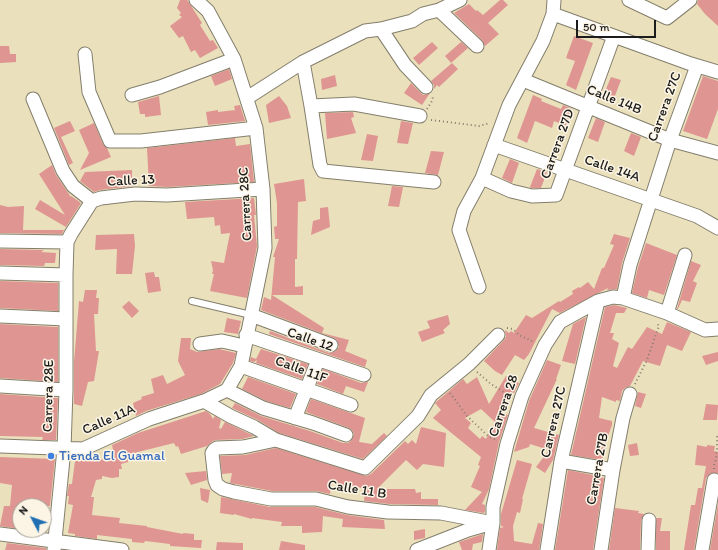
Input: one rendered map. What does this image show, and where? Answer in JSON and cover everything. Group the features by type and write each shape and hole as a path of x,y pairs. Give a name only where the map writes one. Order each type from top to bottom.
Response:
{"street":[{"name":"Carrera 28C","path":"196,0 208,11 234,59 256,128 263,189 265,248 241,366 227,390"},
{"path":"247,98 303,62 365,31 381,29 412,21 435,5 460,0"},
{"path":"479,287 459,230 464,211 482,178 509,105 543,41 553,14 554,0"},
{"path":"629,0 667,18 690,0"},
{"path":"435,5 477,46"},
{"path":"553,14 697,66 718,72"},
{"path":"381,29 405,65 426,87"},
{"name":"Carrera 27D","path":"482,178 510,191 532,196 556,195 614,36"},
{"path":"85,54 89,92 110,141 141,141 256,128"},
{"path":"132,95 160,87 234,59"},
{"path":"303,62 320,165 323,171 434,182"},
{"name":"Carrera 27C","path":"623,298 630,265 651,199 670,140 697,66"},
{"name":"Calle 14B","path":"523,80 670,140 718,153"},
{"path":"33,99 63,172 73,186 92,201"},
{"path":"311,106 354,104 420,116"},
{"name":"Calle 14A","path":"494,145 697,216 718,228"},
{"name":"Calle 13","path":"67,242 92,201 101,198 135,194 168,195 263,189"},
{"path":"0,241 67,242"},
{"name":"Carrera 28E","path":"54,545 64,449 67,242"},
{"path":"667,313 686,255"},
{"path":"0,273 66,275"},
{"name":"Carrera 28","path":"489,550 493,523 493,507 509,437 522,396 544,345 560,322 598,301 613,297 623,298"},
{"path":"623,298 667,313 705,330 718,329"},
{"name":"Carrera 27C","path":"547,550 561,461 598,301"},
{"path":"251,315 331,345"},
{"path":"0,316 66,319"},
{"path":"204,401 276,440 365,468 418,416 431,395 469,364 498,335"},
{"name":"Calle 12","path":"200,344 222,341 245,341 318,360 364,375"},
{"path":"295,418 318,360"},
{"name":"Calle 11F","path":"241,366 350,404"},
{"path":"0,386 66,390"},
{"path":"204,401 227,390 263,408 313,423 346,436"},
{"name":"Carrera 27B","path":"601,550 613,470 623,418 630,394"},
{"name":"Calle 11A","path":"0,446 83,449 149,419 204,401"},
{"name":"Calle 11 B","path":"276,440 243,447 217,448 214,450 212,453 215,480 218,485 223,489 234,492 272,499 316,499 348,507 388,512 441,513 493,523"},
{"path":"561,461 613,470"},
{"path":"702,550 714,480"},
{"path":"648,550 650,520"},
{"path":"417,550 468,530 493,523"},
{"path":"0,534 54,545 122,550"}],"lane":[{"path":"192,301 251,315"}],"path":[{"path":"426,87 433,98 420,116 426,119 479,126 503,121"},
{"path":"630,394 647,360 659,326 656,321"},
{"path":"498,335 505,328 509,327 519,334 544,345"},
{"path":"469,364 491,384 505,393 522,396"},
{"path":"444,384 467,416 488,436 504,443 509,437"},
{"path":"714,480 714,465 717,448 716,436 718,435"}],"building":[{"path":"180,0 188,1 202,23 200,25 210,41 213,40 218,48 200,58 195,50 191,52 183,36 179,38 170,26 182,17 179,15 181,13 177,8"},
{"path":"500,0 503,0 508,5 488,23 499,34 485,46 482,40 454,13 469,4 483,15"},
{"path":"698,0 718,0 718,26 697,4"},
{"path":"574,36 593,43 576,90 566,85 575,61 566,58"},
{"path":"432,42 438,48 419,65 413,58"},
{"path":"461,42 468,48 451,63 445,56"},
{"path":"0,46 9,46 10,54 16,54 16,62 0,63"},
{"path":"452,63 458,69 439,87 437,85 434,89 434,85 431,81"},
{"path":"229,69 232,79 215,86 211,76"},
{"path":"335,75 337,86 322,90 321,79"},
{"path":"703,76 718,81 718,109 707,139 683,131"},
{"path":"611,77 621,80 613,101 603,96"},
{"path":"411,83 423,95 430,93 422,105 404,93"},
{"path":"533,95 542,99 541,101 561,109 563,105 572,109 566,126 554,121 552,128 535,121 527,143 517,138"},
{"path":"159,96 161,115 145,117 145,114 140,114 138,102"},
{"path":"279,96 287,106 291,118 269,123 266,105"},
{"path":"240,105 245,121 208,125 206,112 235,110 234,106"},
{"path":"353,112 354,117 351,118 356,133 327,139 325,113"},
{"path":"596,118 605,122 598,142 588,138"},
{"path":"70,121 75,131 61,137 73,163 69,165 54,128"},
{"path":"401,121 413,123 408,144 397,143"},
{"path":"94,123 103,144 107,148 111,157 80,170 89,153 79,130"},
{"path":"631,133 641,137 634,156 624,151"},
{"path":"367,134 378,136 373,161 361,160"},
{"path":"235,138 236,146 250,144 254,182 167,187 149,186 147,148"},
{"path":"431,151 444,152 438,175 425,173"},
{"path":"510,159 519,163 512,183 502,178"},
{"path":"52,165 56,175 71,197 81,203 66,227 35,209 40,200 65,215 39,174"},
{"path":"537,169 547,172 541,188 531,188 530,187"},
{"path":"132,170 132,186 94,192 80,181 85,172"},
{"path":"304,179 306,201 298,202 297,259 295,259 295,287 303,286 303,295 272,295 324,328 322,333 349,340 345,351 367,360 365,367 269,334 270,331 329,353 336,351 339,347 337,340 334,338 261,310 264,297 271,300 275,257 273,257 279,239 275,239 274,227 277,226 277,203 274,184"},
{"path":"392,186 403,187 399,207 388,206"},
{"path":"254,198 257,246 247,298 210,291 214,274 212,274 213,270 211,261 224,263 230,233 221,234 220,225 215,226 214,217 187,219 185,202"},
{"path":"0,205 8,207 24,206 23,230 64,230 62,234 0,233"},
{"path":"328,207 330,227 311,235 313,221 320,219 320,208"},
{"path":"134,234 135,246 132,274 116,274 117,249 95,250 96,235"},
{"path":"614,234 630,238 622,263 617,289 607,290 608,288 560,313 552,309 529,354 524,360 515,355 502,375 484,361 504,340 506,337 505,330 509,333 511,331 514,333 526,315 532,318 573,294 572,291 579,287 580,288 588,282 594,289 602,268 604,268 614,245 610,244"},
{"path":"646,243 677,255 664,295 649,290 647,298 632,293 638,267"},
{"path":"0,249 44,250 41,252 56,253 55,263 45,263 44,266 0,265"},
{"path":"691,261 701,265 693,281 697,283 690,302 682,300 677,309"},
{"path":"154,272 155,277 159,277 161,291 148,293 145,273"},
{"path":"0,281 58,283 58,311 0,308"},
{"path":"85,290 97,290 96,298 99,298 98,314 94,314 96,351 99,351 94,381 88,382 82,406 74,404 74,362 79,301 83,302"},
{"path":"129,301 139,311 132,318 122,307"},
{"path":"614,305 627,308 624,313 616,313 610,333 614,333 612,339 619,343 613,366 617,368 628,347 632,349 647,327 662,334 667,322 691,332 682,351 667,345 660,366 643,361 630,386 622,391 620,401 616,400 616,402 602,397 599,418 612,421 612,425 604,447 606,448 602,460 571,455 605,307"},
{"path":"448,315 450,324 443,330 445,333 422,342 418,332 430,328 427,321"},
{"path":"586,317 575,364 562,361 573,324"},
{"path":"227,318 241,321 238,334 224,332"},
{"path":"0,324 58,327 58,382 0,378"},
{"path":"181,338 191,338 190,349 197,352 219,349 236,353 233,363 220,384 201,394 146,411 136,416 133,403 142,399 141,397 154,393 151,379 163,375 167,384 185,375 178,361"},
{"path":"261,349 308,364 302,379 256,363 257,360 254,362 250,361 251,357 256,359"},
{"path":"718,352 718,361 706,365 702,356"},
{"path":"547,360 561,365 557,379 534,428 559,435 553,460 545,473 536,467 549,450 530,444 529,447 514,452 529,401"},
{"path":"323,369 361,383 368,382 364,392 346,386 343,394 317,384"},
{"path":"506,376 519,383 514,393 510,392 498,411 508,415 499,442 489,489 482,504 485,505 484,513 465,510 482,492 471,487 480,466 478,465 481,457 433,418 441,410 435,403 463,379 467,384 477,377 489,404","holes":["481,409 495,422 486,439 482,436 480,439 468,428 471,423 465,418"]},
{"path":"248,377 296,394 290,408 266,401 242,389"},
{"path":"638,392 646,394 641,408 635,406"},
{"path":"0,394 58,398 56,440 42,440 43,437 0,436"},
{"path":"311,399 365,418 359,442 372,444 384,433 387,436 363,459 279,433 258,420 232,408 235,403 261,416 343,443 348,443 351,441 354,434 349,428 306,412"},
{"path":"706,404 718,405 717,420 703,420"},
{"path":"206,411 213,419 215,416 221,420 219,428 221,429 225,422 254,436 242,439 216,440 207,446 181,454 178,446 176,447 174,443 130,454 131,458 128,459 128,462 121,464 122,469 119,469 119,477 112,478 102,476 102,479 96,480 91,497 94,497 92,515 120,518 119,523 147,526 183,534 194,534 194,540 202,540 201,548 170,546 170,544 145,541 144,543 132,542 132,539 97,535 97,539 75,536 75,534 68,533 73,505 68,504 69,496 67,496 69,484 72,484 75,461 106,459 106,456 114,455 112,445 138,433"},
{"path":"421,427 446,433 444,467 423,464 417,470 406,460 377,489 415,489 416,493 421,492 421,499 438,499 438,505 389,504 364,501 365,489 350,485 349,489 332,483 330,494 316,491 272,491 230,483 232,473 222,474 220,456 245,455 276,448 366,476 371,474 405,441 408,444 412,440 416,444"},
{"path":"637,443 639,455 630,456 628,445"},
{"path":"697,445 707,447 707,445 715,446 714,451 718,452 718,473 711,473 706,478 694,550 684,550 691,505 695,505 698,488 702,488 706,466 695,465"},
{"path":"0,457 55,459 51,498 12,498 12,528 0,526 4,506 10,506 12,485 0,483"},
{"path":"517,460 532,464 522,499 520,513 517,512 513,526 514,541 532,544 538,523 543,524 539,550 497,550 500,528 504,527 501,526 501,514"},
{"path":"568,470 604,478 593,550 555,550"},
{"path":"206,471 207,480 191,485 185,473"},
{"path":"200,488 210,490 208,503 201,500"},
{"path":"221,497 270,507 315,507 347,515 384,520 385,529 342,527 343,519 323,516 322,532 302,533 302,526 281,526 282,522 252,519 234,514 220,513"},
{"path":"718,504 718,550 710,550"},
{"path":"615,508 639,511 638,513 644,514 641,520 640,550 609,550"},
{"path":"656,518 662,518 660,531 670,531 670,550 656,550"},
{"path":"425,529 425,538 414,540 414,531"},
{"path":"483,534 482,542 473,544 472,550 462,550 459,542"},
{"path":"281,541 305,545 305,550 279,550"},
{"path":"217,542 243,543 243,550 216,550"},
{"path":"7,543 46,548 46,550 5,550"}],"place":[{"name":"Tienda El Guamal","path":"51,456"}]}
